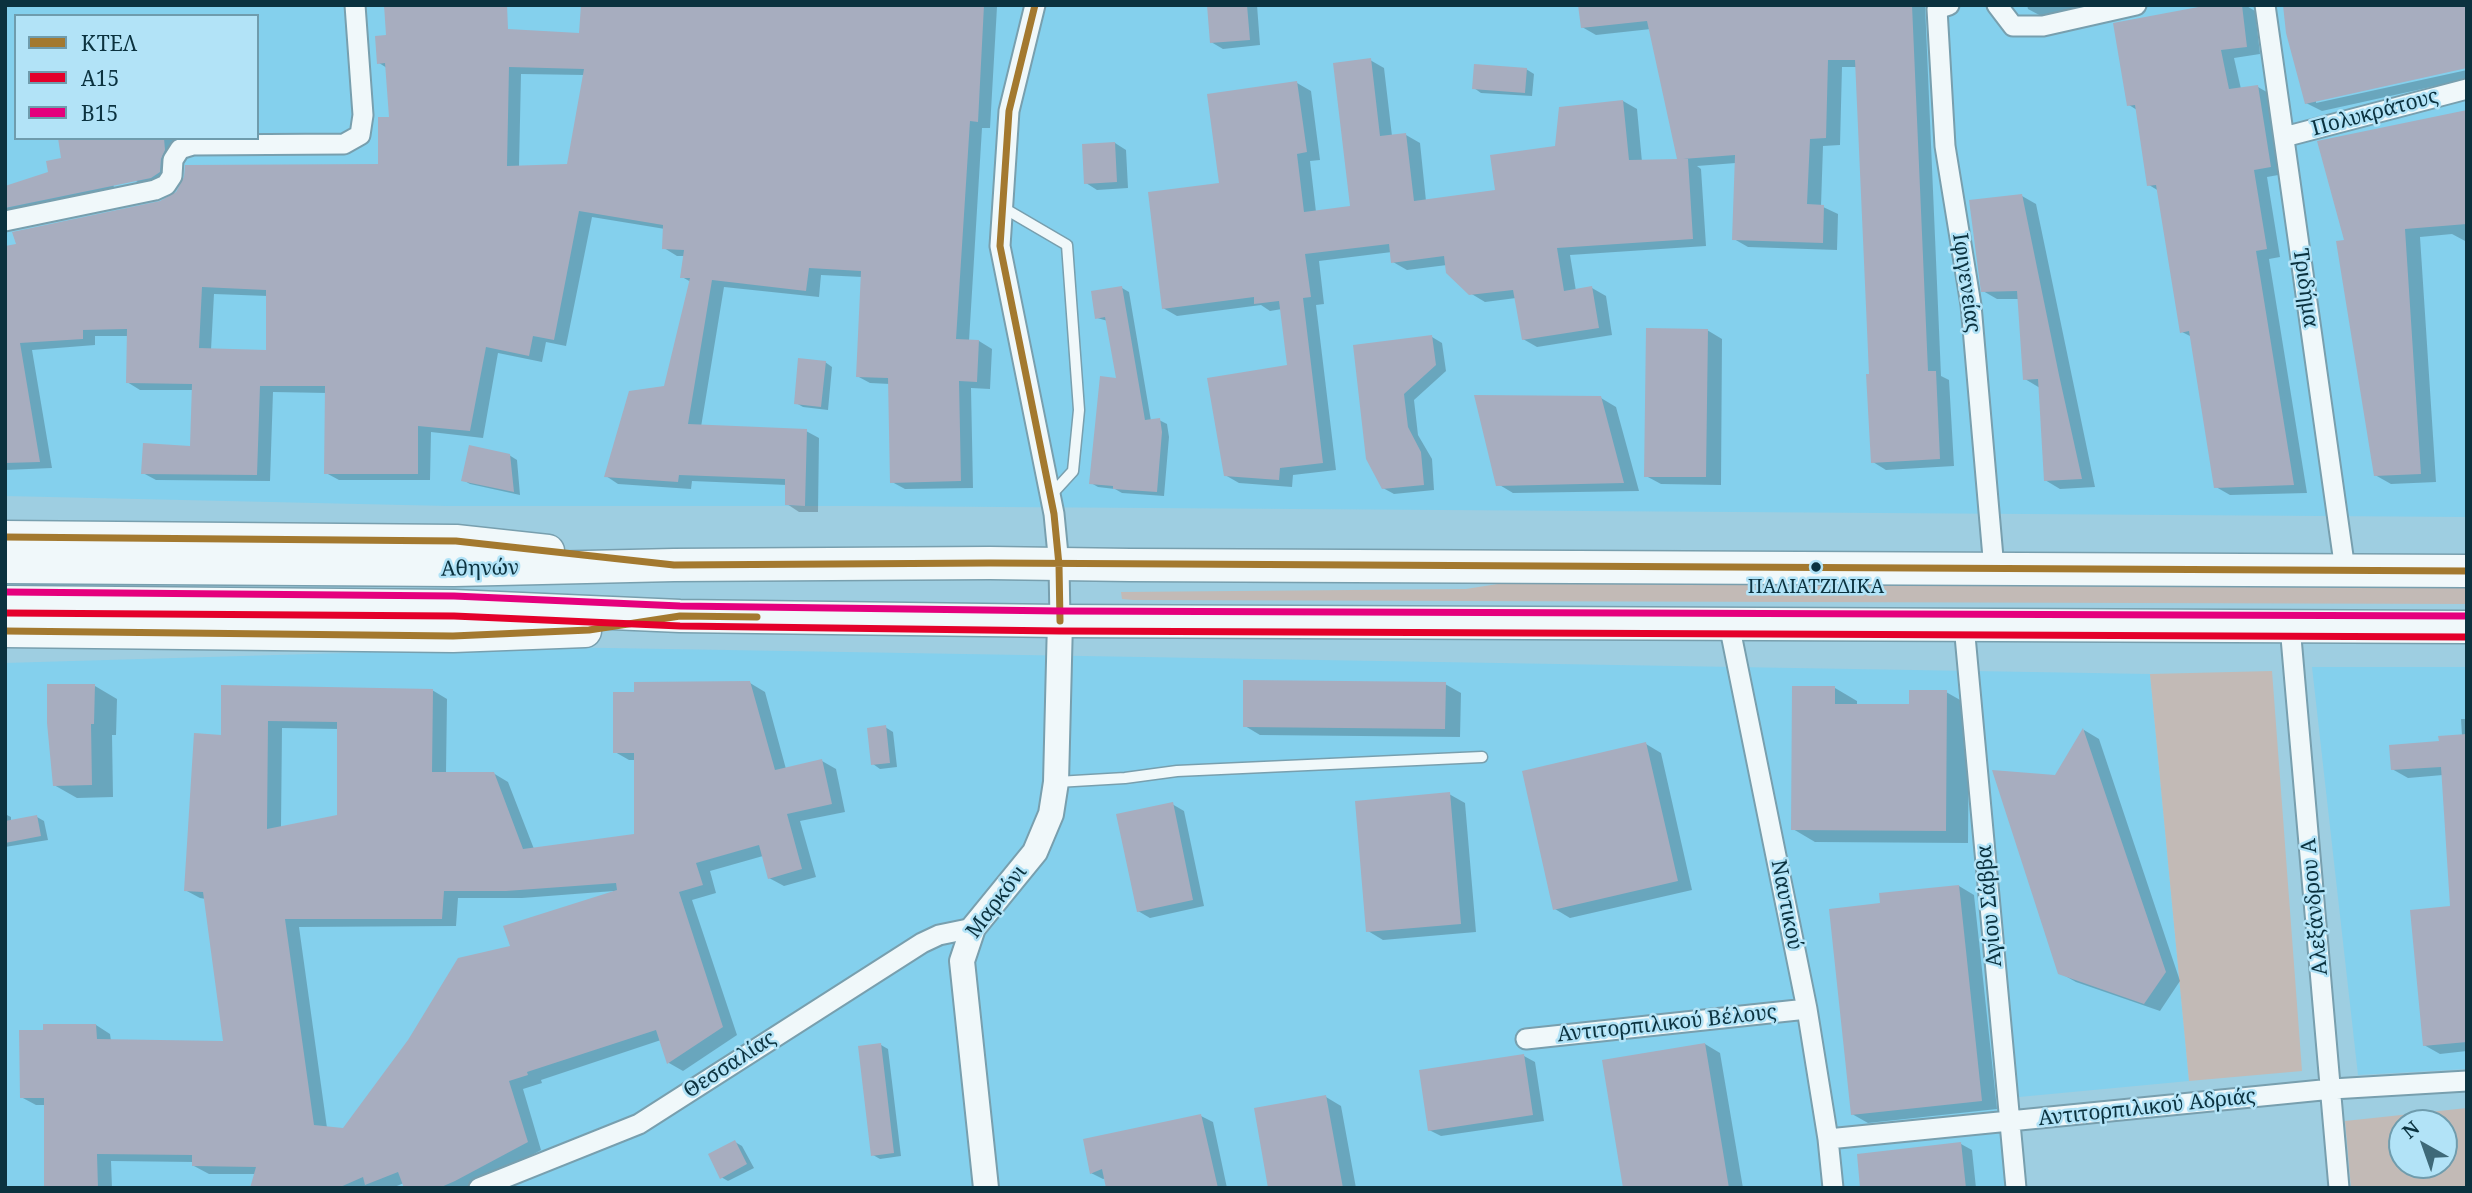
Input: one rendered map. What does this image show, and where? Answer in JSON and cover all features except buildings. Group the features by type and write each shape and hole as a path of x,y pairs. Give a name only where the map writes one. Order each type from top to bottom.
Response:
{"highway":[{"path":"5,537 456,541 674,565"},
{"name":"Αθηνών","path":"5,568 454,570 674,565 990,563 2467,571"},
{"name":"Αθηνών","path":"5,602 454,606 680,616 1059,621 2467,627"},
{"path":"5,631 453,636 589,631 680,616"}],"street":[{"path":"5,221 155,190 166,185 172,176 173,160 180,149 193,145 344,144 360,135 363,115 355,5"},
{"path":"1035,5 1009,111 1000,246 1051,495 1059,565 1059,621"},
{"name":"Ιφιγενείας","path":"1949,5 1937,9 1945,146 1971,305 1994,569"},
{"path":"1997,5 2012,26 2043,26 2136,5"},
{"name":"Τριδήμα","path":"2265,5 2345,570"},
{"name":"Πολυκράτους","path":"2284,137 2467,89"},
{"name":"Μαρκόνι","path":"986,1188 961,972 964,947 973,928 1035,852 1051,814 1056,782 1059,621"},
{"name":"Ναυτικού","path":"1730,624 1807,1009 1833,1188"},
{"name":"Αγίου Σάββα","path":"1965,625 2016,1188"},
{"name":"Αλεξάνδρου Α","path":"2290,626 2339,1188"},
{"name":"Θεσσαλίας","path":"479,1188 639,1124 922,943 939,934 973,928"},
{"name":"Αντιτορπιλικού Βέλους","path":"1526,1039 1807,1009"},
{"name":"Αντιτορπιλικού Αδριάς","path":"1828,1139 2332,1089 2467,1081"}],"lane":[{"path":"1002,207 1067,245 1079,410 1073,471 1051,495"},
{"path":"1056,782 1125,778 1177,771 1482,757"}],"shaded area":[{"path":"5,5 2467,5 2467,517 856,506 448,506 5,496"},
{"path":"1504,583 2467,586 2467,604 1133,600 1122,599 1121,592 1466,589"},
{"path":"549,647 2150,674 2189,1081 2019,1097 2016,1144 2021,1188 5,1188 5,663"},
{"path":"2312,667 2467,667 2467,1069 2358,1075"},
{"path":"2272,671 2302,1071 2189,1081 2150,674"},
{"path":"2467,1108 2467,1188 2351,1188 2345,1121 2388,1116 2388,1179 2458,1179 2458,1109"}],"transit line":[{"name":"ΚΤΕΛ","path":"1035,5 1009,111 1000,246 1054,514 1059,565 1060,621"},
{"name":"ΚΤΕΛ","path":"5,537 456,541 674,565 990,563 2467,571"},
{"name":"Β15","path":"5,592 454,596 680,606 1060,611 2467,616"},
{"name":"Α15","path":"5,613 454,616 680,626 1060,631 2467,637"},
{"name":"ΚΤΕΛ","path":"5,631 453,636 589,630 680,616 757,617"}],"place":[{"name":"ΠΑΛΙΑΤΖΙΔΙΚΑ","path":"1816,567"}]}
